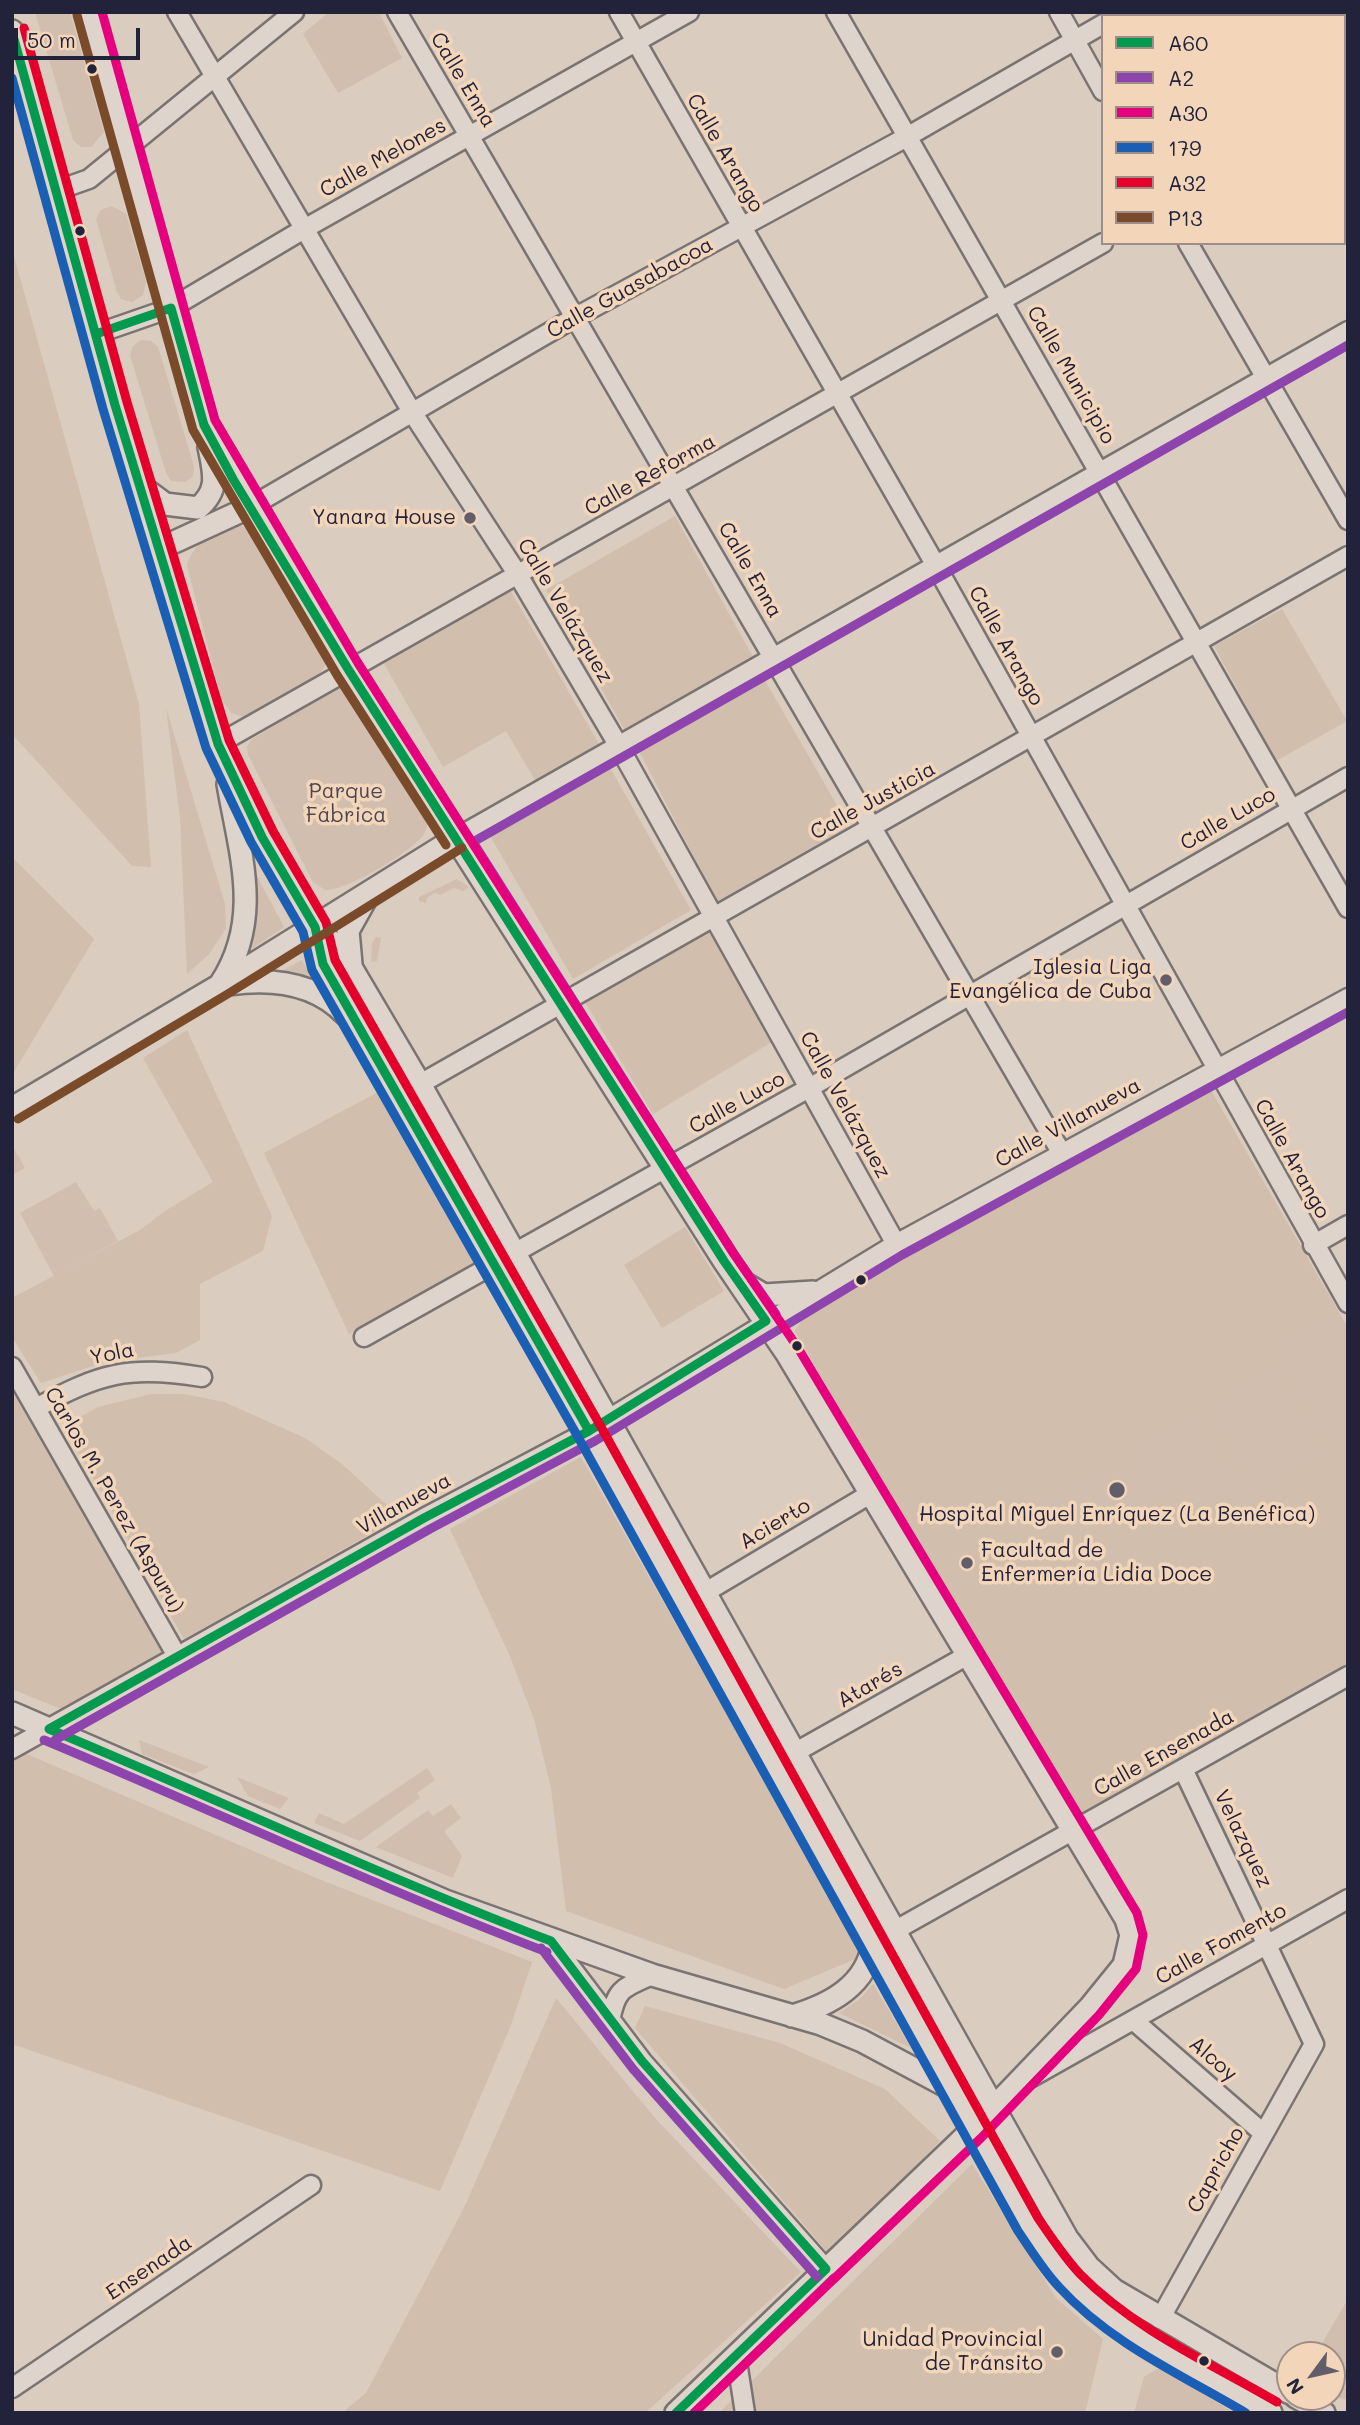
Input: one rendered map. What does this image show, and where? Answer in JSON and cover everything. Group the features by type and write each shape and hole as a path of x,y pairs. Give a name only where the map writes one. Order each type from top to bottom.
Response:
{"main road":[{"path":"89,12 125,151 204,425 215,475 214,489 209,499"},
{"path":"12,31 157,550 221,751 242,869 246,922 235,962 220,985"},
{"path":"204,425 233,479 348,669 729,1269 766,1321 1126,1919 1131,1935 1129,1953 1124,1965 1090,2007 973,2129 677,2413"},
{"path":"138,484 165,505 198,508 233,479"},
{"name":"Calle Guasabacoa","path":"157,550 250,507"},
{"path":"221,751 262,837 315,927 341,950 351,964 420,1084 1047,2206 1089,2267 1114,2290 1276,2385"},
{"path":"12,1108 220,985 456,838"},
{"path":"351,964 348,931 370,892"},
{"path":"315,927 323,964 589,1431 973,2129 1028,2224 1074,2286 1133,2333 1271,2413"},
{"path":"220,985 269,980 302,987 335,1004 359,1029"},
{"path":"729,1269 744,1283 764,1295 813,1292"},
{"path":"12,1713 184,1785 411,1887 551,1941 652,1975 841,2032 992,2108"},
{"path":"791,2016 831,2001 849,1988 866,1968 873,1943"},
{"path":"887,2055 932,2089 973,2129"}],"street":[{"name":"Calle Velázquez","path":"177,12 412,412 518,575 617,743 896,1244"},
{"path":"55,191 89,179 294,12"},
{"name":"Calle Enna","path":"397,12 676,486 871,830 1061,1152"},
{"name":"Calle Arango","path":"619,12 935,564 1313,1245 1348,1303"},
{"name":"Calle Melones","path":"96,334 171,308 304,229 689,12"},
{"name":"Calle Municipio","path":"836,12 905,138 1100,470 1348,908"},
{"path":"1059,12 1101,88"},
{"name":"Calle Guasabacoa","path":"250,507 575,318 905,138 1101,25"},
{"name":"Calle Reforma","path":"221,751 348,669 838,395 1101,244"},
{"path":"1189,245 1348,520"},
{"path":"456,838 617,743 1348,331"},
{"name":"Calle Justicia","path":"420,1084 562,1006 713,915 871,830 1348,556"},
{"name":"Calle Luco","path":"364,1337 809,1088 1348,777"},
{"name":"Calle Villanueva","path":"813,1292 1061,1152 1348,998"},
{"path":"1313,1245 1348,1226"},
{"name":"Villanueva","path":"12,1749 589,1431 813,1292"},
{"name":"Carlos M. Perez (Aspuru)","path":"12,1367 177,1656"},
{"name":"Yola","path":"36,1408 77,1386 108,1374 157,1370 202,1377"},
{"name":"Acierto","path":"704,1593 870,1494"},
{"name":"Atarés","path":"794,1753 968,1655"},
{"name":"Calle Ensenada","path":"894,1931 1183,1769 1346,1682"},
{"name":"Velazquez","path":"1183,1769 1314,2044"},
{"name":"Calle Fomento","path":"1008,2091 1348,1899"},
{"path":"551,1941 610,2021 826,2269"},
{"path":"610,2021 615,1997 625,1986 652,1975"},
{"name":"Alcoy","path":"1133,2020 1263,2133"},
{"name":"Capricho","path":"1160,2319 1314,2044"},
{"name":"Ensenada","path":"12,2388 311,2185"},
{"path":"736,2355 745,2413"}],"shaded area":[{"path":"12,249 139,704 151,867 132,866 12,734"},
{"path":"675,516 753,657 624,729 546,590"},
{"path":"510,590 599,744 535,780 506,731 443,767 383,662"},
{"path":"1282,609 1347,721 1276,761 1214,646"},
{"path":"763,677 849,826 717,902 637,747"},
{"path":"609,766 691,910 573,979 489,834"},
{"path":"12,857 94,939 12,1075"},
{"path":"707,925 772,1042 653,1114 582,997"},
{"path":"187,1030 272,1216 263,1251 200,1284 200,1340 176,1353 105,1362 41,1383 12,1337 12,1298 140,1230 165,1211 213,1182 143,1058"},
{"name":"Hospital Miguel Enríquez (La Benéfica)","path":"1208,1085 1348,1328 1348,1668 1077,1823 795,1331 806,1314"},
{"path":"380,1091 477,1262 349,1334 264,1153"},
{"path":"685,1227 724,1291 662,1328 624,1265"},
{"path":"12,1391 164,1655 71,1713 12,1689"},
{"path":"151,1394 184,1394 224,1402 305,1438 342,1464 400,1517 184,1639 64,1426 98,1407"},
{"path":"581,1457 846,1924 860,1957 784,1989 566,1911 551,1788 534,1719 509,1654 450,1529"},
{"path":"22,1752 321,1880 532,1962 511,2025 440,2191 12,2044 12,1758"},
{"path":"556,1998 655,2118 801,2272 645,2413 342,2413 366,2393 464,2208"},
{"path":"645,2006 780,2043 885,2089 940,2141 829,2254 635,2028"},
{"path":"972,2164 1056,2298 1103,2339 1085,2413 719,2413"}],"green space":[{"path":"35,12 70,12 104,132 91,147 81,147 73,140"},
{"path":"329,12 379,12 402,58 338,93 303,34"},
{"path":"111,206 126,214 146,281 143,295 132,302 121,299 117,292 96,219 101,210"},
{"path":"141,340 151,341 158,347 194,466 193,476 185,482 171,481 166,473 130,355 133,346"},
{"path":"240,525 251,531 327,647 328,653 325,666 318,675 276,703 246,718 232,713 222,701 187,566 194,551 207,537 223,528"},
{"name":"Parque Fábrica","path":"347,687 424,808 427,824 424,834 417,842 393,860 348,884 325,890 313,882 248,755 247,747 251,740 335,689"},
{"path":"166,708 225,904 226,928 209,954 187,974 180,818"},
{"path":"248,859 284,927 252,949 256,902"},
{"path":"457,879 469,887 463,891 454,888 440,895 434,893 427,898 426,903 419,901 419,897"},
{"path":"376,937 381,938 377,961 371,962 372,943"},
{"path":"302,960 315,983 276,974"},
{"path":"12,1145 25,1168 14,1174 12,1171"},
{"path":"76,1182 94,1211 100,1208 118,1241 54,1276 20,1213"},
{"path":"1332,1314 1348,1342 1348,1436 1332,1444 1274,1344"},
{"path":"1271,1370 1319,1454 1243,1498 1233,1479 1248,1470 1211,1407"},
{"path":"1192,1417 1234,1493 1201,1510 1183,1479 1086,1533 1104,1565 1089,1575 1048,1502 1101,1472 1111,1488 1129,1477 1127,1472 1151,1458 1144,1445"},
{"path":"139,1740 209,1767 194,1774 142,1754"},
{"path":"427,1768 435,1780 417,1793 420,1798 360,1841 314,1823 319,1813 344,1824"},
{"path":"237,1777 289,1798 280,1809 248,1796"},
{"path":"451,1804 461,1818 444,1831 462,1856 453,1878 376,1847 428,1810 433,1816"},
{"path":"873,1984 911,2048 839,2013 860,1999"},
{"path":"1348,2299 1348,2400 1346,2341 1323,2341"},
{"path":"1157,2369 1235,2413 1134,2413 1144,2377"}],"transit line":[{"name":"A30","path":"102,12 215,420 358,663 734,1254 798,1348 1137,1913 1143,1935 1136,1969 1099,2015 981,2138 694,2413"},
{"name":"P13","path":"77,15 193,430 337,675 446,845"},
{"name":"A32","path":"24,28 127,402 229,740 273,831 326,922 335,960 600,1425 1038,2218 1080,2274 1125,2312 1174,2344 1276,2401"},
{"name":"A60","path":"12,32 115,405 218,744 262,837 315,927 323,964 589,1431"},
{"name":"179","path":"12,78 103,409 206,748 251,842 303,932 312,970 578,1437 1018,2231 1053,2280 1101,2325 1148,2357 1246,2413"},
{"name":"A60","path":"49,1729 424,1518 589,1431 766,1321 724,1261 348,669 233,479 204,425 171,308 96,334"},
{"name":"A2","path":"776,1314 734,1254 473,842 1348,345"},
{"name":"P13","path":"18,1119 226,995 462,848"},
{"name":"A2","path":"55,1740 430,1529 595,1441 902,1255 1348,1012"},
{"name":"A60","path":"49,1729 362,1864 551,1941"},
{"name":"A2","path":"44,1740 357,1875 547,1952"},
{"name":"A60","path":"551,1941 642,2061 826,2269"},
{"name":"A2","path":"541,1948 633,2069 817,2277"},
{"name":"A60","path":"676,2413 826,2269"},
{"name":"A2","path":"694,2413 834,2278"}],"place":[{"name":"Yanara House","path":"470,518"},
{"name":"Iglesia Liga Evangélica de Cuba","path":"1166,980"},
{"name":"Hospital Miguel Enríquez (La Benéfica)","path":"1117,1490"},
{"name":"Facultad de Enfermería Lidia Doce","path":"967,1563"},
{"name":"Unidad Provincial de Tránsito","path":"1057,2352"}]}
